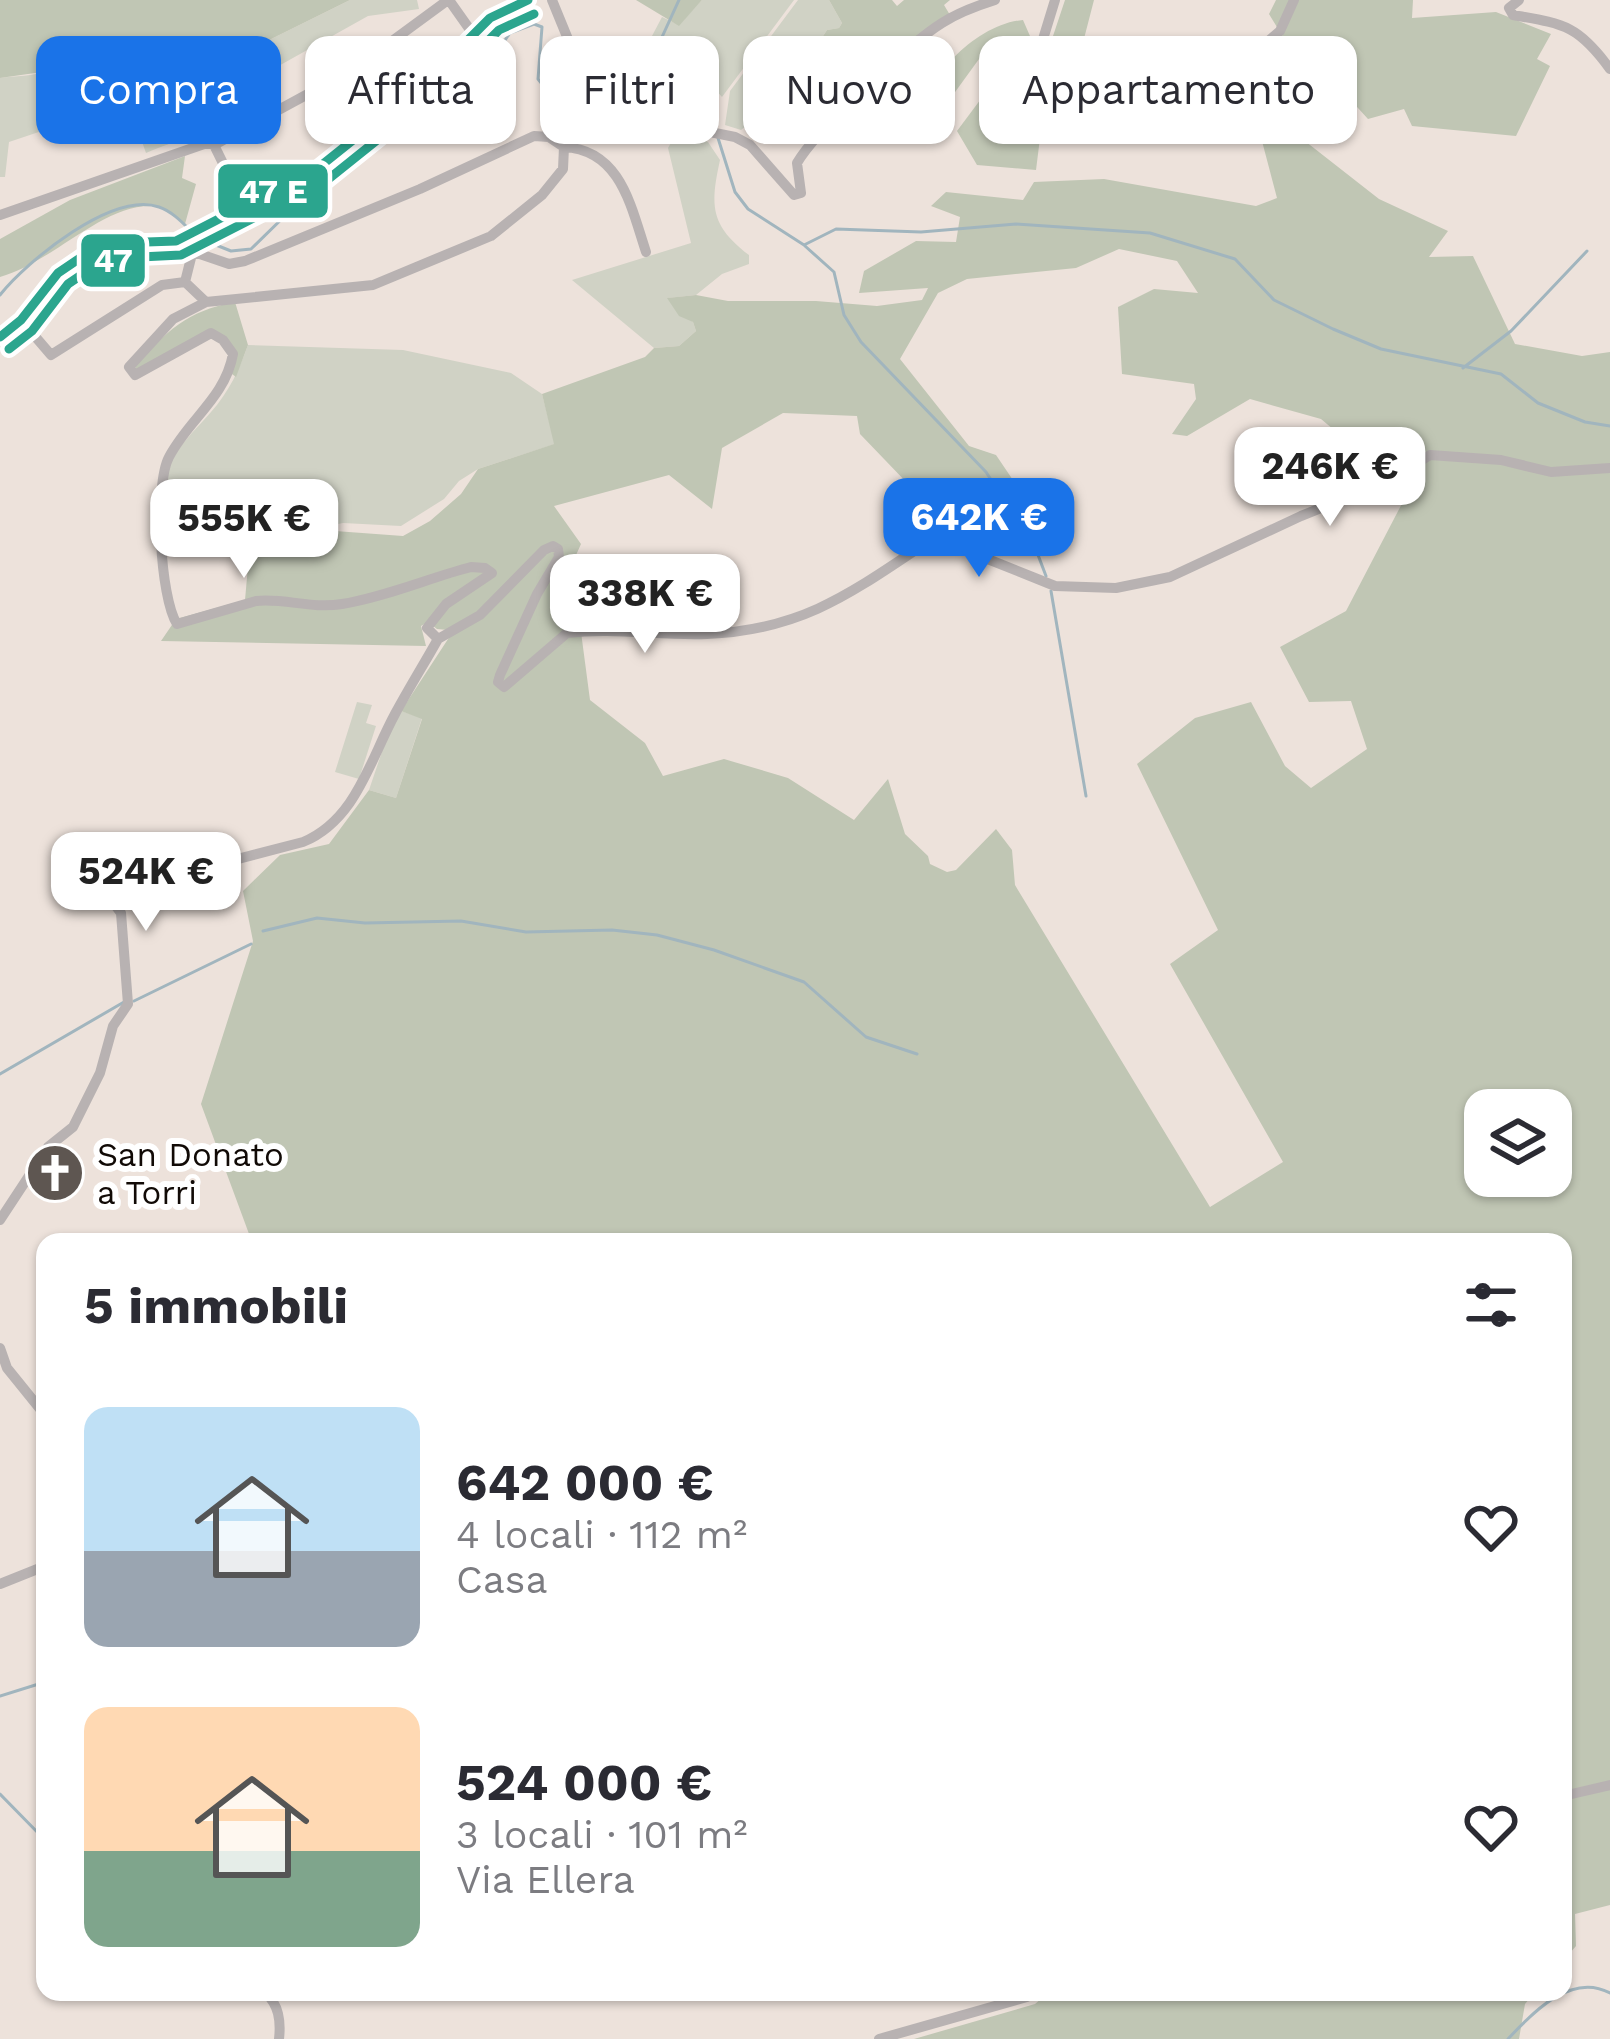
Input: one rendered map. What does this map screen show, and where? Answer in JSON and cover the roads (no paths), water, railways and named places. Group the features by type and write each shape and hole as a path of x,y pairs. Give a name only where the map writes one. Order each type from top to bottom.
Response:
{"street":[{"path":"0,215 120,171 214,145 354,69 448,0 473,34"},
{"path":"185,282 191,241 211,224 318,168 428,80 490,18 527,0"},
{"path":"552,0 579,66 670,124 750,146 788,191 801,193 797,163 814,138 935,27 995,0"},
{"path":"1055,0 1032,75 1193,75 1211,91 1240,75 1250,57 1280,31 1294,0"},
{"path":"1519,0 1508,8 1513,15 1549,19 1582,35 1610,69"},
{"path":"0,338 58,273 86,254 117,243 191,241 229,264 245,261 534,136 583,149 611,166 624,186 646,252"},
{"path":"214,145 244,206"},
{"path":"438,639 427,628 446,604 492,573 471,566 343,604 302,607 270,600 183,626 176,623 169,612 162,538 164,469 184,433 229,377 232,354 224,340 211,334 135,375 129,367 173,319 206,302 373,285 491,236 542,195 562,169 563,147"},
{"path":"185,282 206,302"},
{"path":"20,320 51,356 162,285 185,282"},
{"path":"0,1220 48,1147 73,1126 128,1000 121,913 109,897 111,892 302,842 326,829 371,772 394,715 438,639 480,615 544,550 553,546 560,556 500,675 498,682 504,687 567,633 709,634 770,628 833,605 926,545 970,552 1041,583 1116,588 1160,581 1388,481 1430,454 1501,460 1551,472 1610,468"},
{"path":"0,1348 7,1368 36,1404"},
{"path":"0,1584 36,1570"},
{"path":"1572,1794 1610,1785"},
{"path":"273,2001 281,2021 279,2039"},
{"path":"880,2039 1013,2001"}],"waterway":[{"path":"662,36 679,0"},
{"path":"196,237 231,251 251,249 295,206 378,146 446,110 469,91 510,33 534,24 542,27 541,36"},
{"path":"540,53 540,82"},
{"path":"719,141 735,192 748,209 804,245 836,229 921,232 1016,224 1150,233 1235,259 1274,300 1333,329 1381,349 1501,374 1538,403 1585,422 1610,426"},
{"path":"0,295 50,248 118,209 159,207 190,230"},
{"path":"805,246 834,272 844,315 861,342 986,472 1035,547 1046,576"},
{"path":"1463,368 1511,331 1587,251"},
{"path":"1051,591 1086,796"},
{"path":"263,931 317,918 365,923 461,921 526,932 612,930 657,935 804,982 866,1037 917,1054"},
{"path":"134,1001 251,944"},
{"path":"0,1074 124,1002"},
{"path":"0,1696 36,1685"},
{"path":"0,1794 36,1831"},
{"path":"1572,1990 1595,1988 1610,1993"},
{"path":"1508,2039 1549,2001"}],"place":[{"name":"San Donato a Torri","path":"55,1173"}]}
